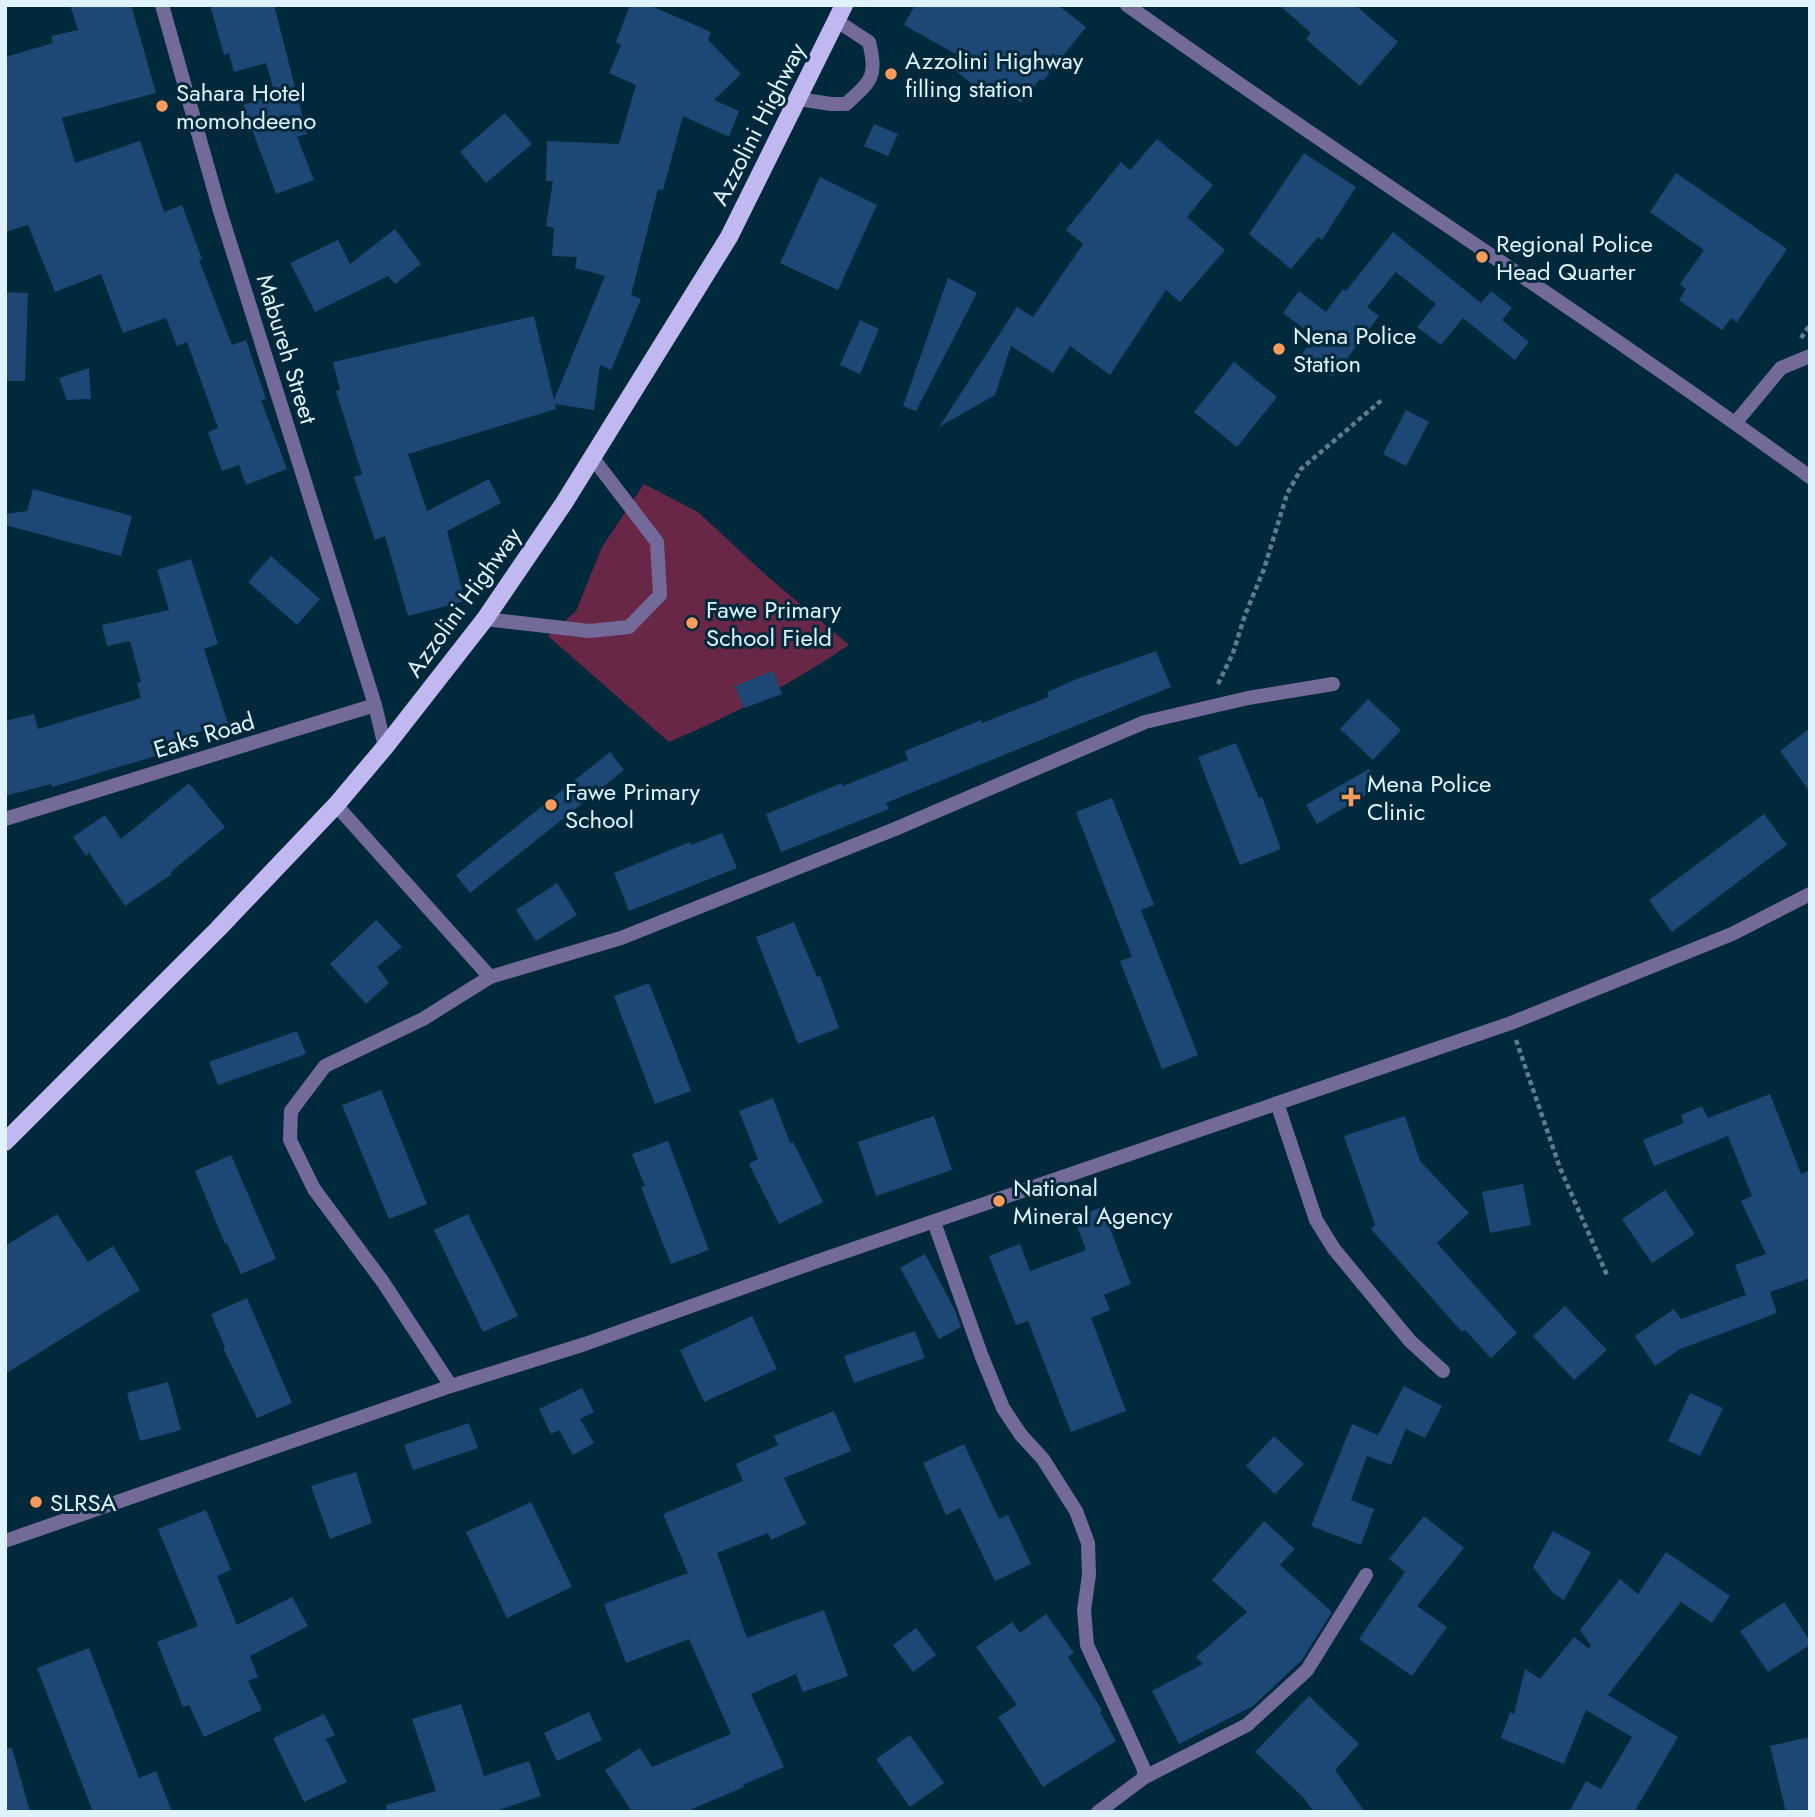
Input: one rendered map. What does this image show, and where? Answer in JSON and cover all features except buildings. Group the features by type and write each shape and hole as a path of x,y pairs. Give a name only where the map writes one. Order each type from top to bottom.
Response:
{"main road":[{"name":"Azzolini Highway","path":"5,1142 218,929 336,804 385,747 485,619 592,457 729,237 840,13"}],"street":[{"name":"Mabureh Street","path":"162,5 220,211 375,705"},
{"path":"1127,5 1737,422 1810,477"},
{"path":"798,99 846,104 870,83 874,60 869,42 840,13"},
{"path":"1737,422 1781,368 1810,356"},
{"path":"485,619 589,632 629,626 660,595 657,541 592,457"},
{"path":"451,1386 383,1282 314,1189 290,1140 291,1111 325,1066 423,1019 490,977 621,938 882,834 1145,723 1214,705 1332,684"},
{"path":"375,705 385,747"},
{"name":"Eaks Road","path":"5,819 375,705"},
{"path":"336,804 490,977"},
{"path":"5,1541 451,1386 585,1344 815,1262 1511,1023 1732,934 1810,894"},
{"path":"1277,1102 1316,1220 1334,1249 1410,1341 1443,1371"},
{"path":"934,1223 1003,1408 1021,1435 1043,1459 1076,1511 1088,1543 1089,1575 1084,1610 1087,1645 1143,1766 1145,1777"},
{"path":"1098,1812 1145,1777 1247,1725 1307,1670 1366,1576"}],"path":[{"path":"1214,705 1218,684 1233,653 1264,569 1287,494 1296,477 1322,450 1383,399"},
{"path":"1511,1023 1560,1168 1607,1275"}],"shaded area":[{"name":"Fawe Primary School Field","path":"644,484 698,512 767,576 849,645 761,698 669,742 548,636 576,611 602,547"}],"place":[{"name":"Azzolini Highway filling station","path":"891,74"},
{"name":"Sahara Hotel momohdeeno","path":"162,106"},
{"name":"Regional Police Head Quarter","path":"1482,257"},
{"name":"Nena Police Station","path":"1279,349"},
{"name":"Fawe Primary School Field","path":"692,623"},
{"name":"Mena Police Clinic","path":"1351,797"},
{"name":"Fawe Primary School","path":"551,805"},
{"name":"National Mineral Agency","path":"999,1201"},
{"name":"SLRSA","path":"36,1502"}]}
